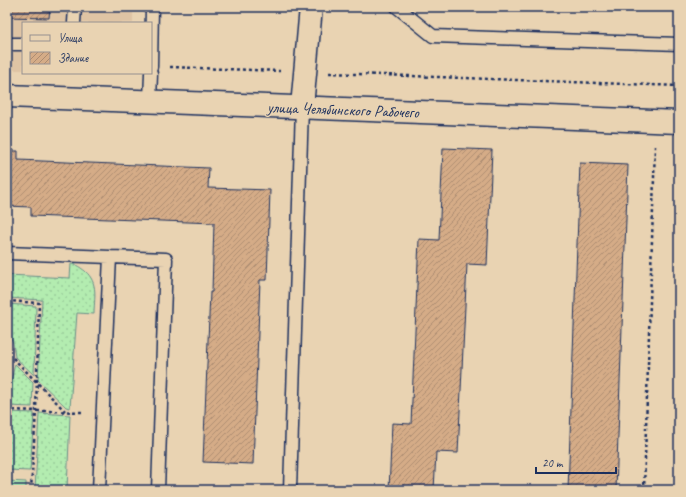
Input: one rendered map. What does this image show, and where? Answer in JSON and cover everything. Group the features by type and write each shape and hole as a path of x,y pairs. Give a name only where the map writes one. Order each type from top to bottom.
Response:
{"street":[{"path":"302,107 311,7"},
{"name":"улица Челябинского Рабочего","path":"7,96 679,122"}],"lane":[{"path":"74,22 75,7"},
{"path":"152,7 152,22"},
{"path":"397,7 433,36 679,44"},
{"path":"7,44 22,44"},
{"path":"150,101 151,74"},
{"path":"290,490 302,107"},
{"path":"7,253 166,259 158,490"},
{"path":"99,490 110,257"}],"path":[{"path":"152,67 679,86"},
{"path":"644,490 655,146"},
{"path":"7,301 38,303 36,411 31,490"},
{"path":"13,358 65,412"},
{"path":"7,410 103,412"}],"shaded area":[{"path":"7,7 133,7 133,22 22,22 22,70 7,70"}],"green space":[{"path":"71,264 80,267 89,276 94,286 95,297 94,314 77,313 70,408 66,407 38,380 42,300 7,298 7,275 70,278"},
{"path":"7,304 36,306 34,375 15,357 13,343 7,329"},
{"path":"15,364 33,382 32,407 7,406 7,393"},
{"path":"7,412 34,413 30,471 7,470"},
{"path":"39,413 70,415 67,490 35,490"},
{"path":"7,481 26,482 26,490 7,490"}],"building":[{"path":"7,7 50,7 49,18 7,17"},
{"path":"443,148 492,150 487,265 467,264 458,453 436,452 434,490 389,490 392,423 411,424 419,239 439,240"},
{"path":"7,151 18,151 18,160 209,168 208,188 270,190 267,280 260,280 253,464 203,462 214,223 31,216 31,207 7,206"},
{"path":"580,163 628,165 616,490 568,490"}]}
